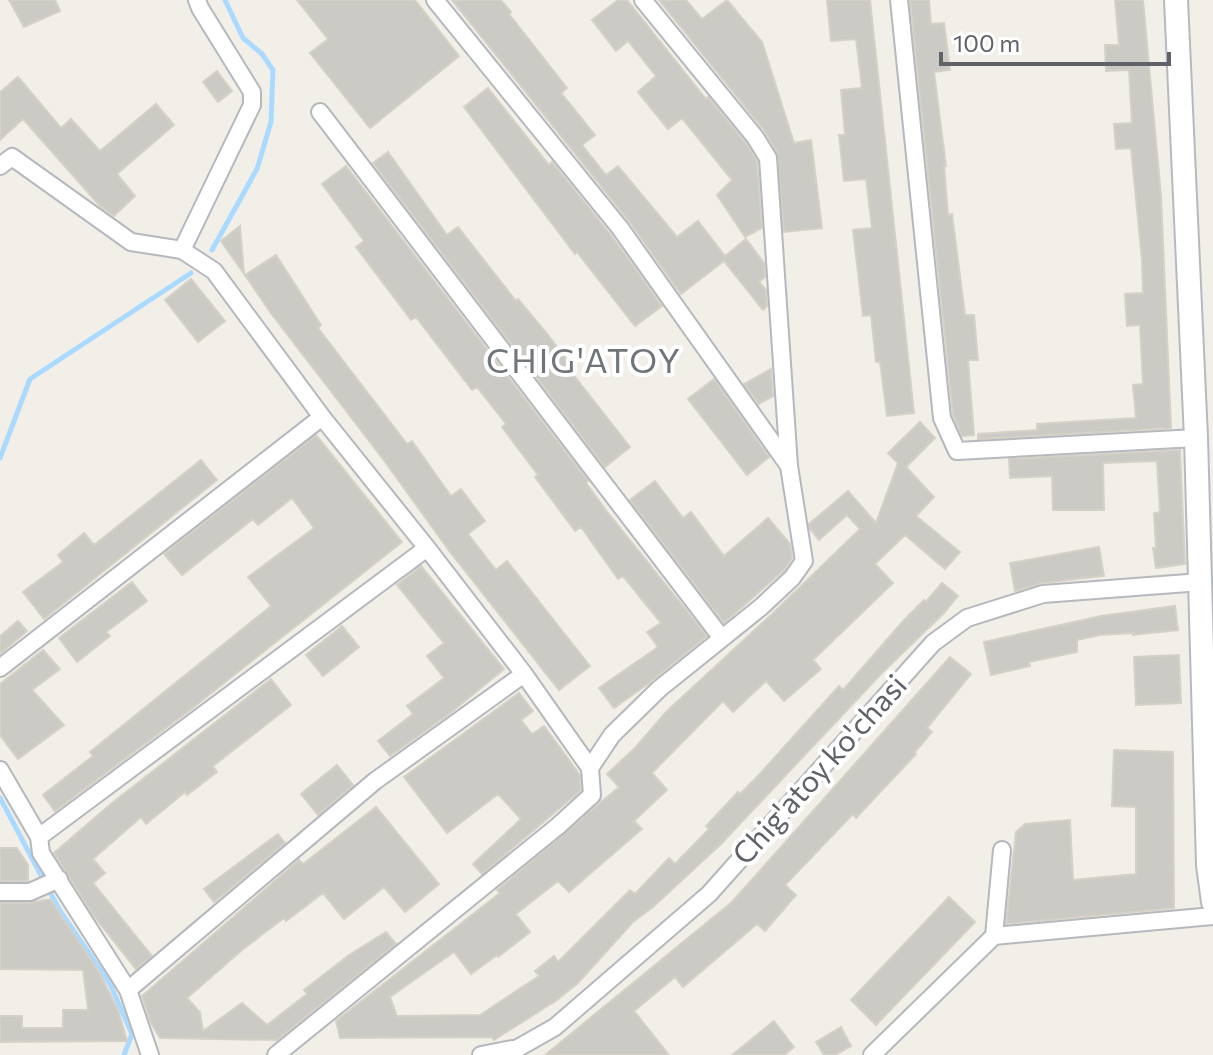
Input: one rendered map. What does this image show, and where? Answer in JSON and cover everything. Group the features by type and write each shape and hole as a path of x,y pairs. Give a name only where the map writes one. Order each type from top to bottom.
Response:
{"main road":[{"path":"1176,0 1196,438 1208,865 1213,902"}],"street":[{"path":"182,250 252,105 252,92 197,0"},
{"path":"435,0 620,228 789,466"},
{"path":"590,768 612,735 659,689 792,578 804,561 789,466 768,158 755,137 643,0"},
{"path":"899,0 942,418 957,451 1196,438"},
{"path":"320,112 721,637"},
{"path":"0,166 12,157 131,242 182,250 214,271 322,417 524,674 590,768 592,795 276,1055"},
{"path":"0,668 322,417"},
{"path":"39,837 427,548"},
{"name":"Chig'atoy ko'chasi","path":"481,1055 518,1048 555,1027 709,894 933,643 967,618 1043,594 1201,582"},
{"path":"128,990 375,781 524,674"},
{"path":"0,770 39,837 41,853 55,882 128,990 150,1055"},
{"path":"994,936 1002,850"},
{"path":"0,892 30,892 55,882"},
{"path":"872,1055 994,936 1213,916"}],"building":[{"path":"9,0 55,0 60,11 24,27"},
{"path":"297,0 415,0 459,56 370,128 310,53 328,39"},
{"path":"452,0 501,0 567,88 561,93 595,135 582,145 606,175 618,166 677,237 698,221 725,256 746,239 764,263 765,277 759,282 766,290 767,306 763,310 724,261 681,294 629,221"},
{"path":"618,0 627,0 706,99 708,97 746,143 757,161 762,228 745,237 717,195 732,180 682,118 668,129 638,92 656,76 628,41 616,51 592,20"},
{"path":"659,0 686,0 702,19 727,0 762,42 794,143 811,140 822,228 784,232 777,152 764,130"},
{"path":"827,0 870,0 914,413 887,416 880,362 876,362 871,315 863,316 853,230 872,228 866,179 844,181 839,135 845,135 841,90 862,88 856,39 831,41"},
{"path":"910,0 929,0 931,24 944,23 950,70 934,72 946,166 948,215 952,214 965,315 974,315 978,360 968,360 974,435 962,436 953,415"},
{"path":"1115,0 1143,0 1161,196 1171,428 978,439 978,434 1037,430 1037,424 1136,418 1133,385 1143,384 1140,325 1127,326 1125,294 1143,293 1142,260 1131,148 1116,149 1114,124 1132,123 1129,70 1106,71 1105,45 1119,45"},
{"path":"217,71 232,91 218,102 203,82"},
{"path":"18,77 61,128 71,119 100,151 156,104 174,125 117,174 135,196 114,216 100,206 23,119 0,140 0,92"},
{"path":"488,88 549,165 552,162 611,235 662,306 635,326 577,252 575,254 464,107"},
{"path":"388,152 447,235 458,227 516,301 518,299 549,336 575,371 572,373 630,447 605,467 373,163"},
{"path":"346,166 588,481 586,483 608,513 707,636 614,708 599,688 658,647 647,632 661,623 623,576 618,579 581,527 575,531 502,427 506,424 477,387 472,390 416,317 411,320 356,247 364,241 322,184"},
{"path":"240,226 244,274 221,241"},
{"path":"276,255 321,325 318,328 407,444 412,441 451,496 461,489 485,521 468,534 496,570 507,561 590,666 559,690 450,552 245,275"},
{"path":"191,279 225,321 198,342 165,300"},
{"path":"771,369 773,396 759,404 744,384"},
{"path":"714,379 769,457 747,475 688,399"},
{"path":"920,422 935,438 906,467 934,497 916,516 960,552 945,569 905,535 875,564 893,583 813,660 821,669 784,701 766,681 733,712 723,701 652,773 667,790 634,821 642,829 569,892 558,881 516,914 530,932 498,957 471,974 454,952 390,997 397,1016 480,1015 539,976 535,971 554,956 558,962 630,890 635,894 669,858 675,864 709,829 706,826 738,792 740,794 757,777 839,686 843,690 905,619 924,600 926,602 942,583 958,596 944,613 882,673 721,844 633,922 578,983 557,1000 494,1040 492,1037 340,1038 336,1021 500,893 497,890 619,787 607,774 666,712 860,529 847,515 819,540 809,524 848,491 876,523 898,463 888,453"},
{"path":"316,435 402,542 190,710 55,811 43,795 93,756 90,752 271,606 248,577 314,528 292,498 258,525 253,519 182,575 164,554"},
{"path":"1180,450 1185,564 1156,568 1154,513 1160,512 1157,461 1103,463 1104,510 1053,510 1052,476 1010,478 1009,459"},
{"path":"201,460 217,480 44,619 23,592 63,562 58,555 84,533 94,545"},
{"path":"655,481 683,518 691,512 724,556 768,518 790,544 792,558 784,570 724,623 630,500"},
{"path":"1099,547 1104,576 1042,583 1015,591 1010,563"},
{"path":"421,566 504,669 449,714 390,756 378,741 413,714 407,706 444,678 427,656 444,643 397,585"},
{"path":"132,582 147,601 106,632 110,636 77,662 59,638"},
{"path":"1175,606 1178,630 1100,635 1077,640 1077,652 1029,662 1030,666 991,675 984,642 1101,616"},
{"path":"18,621 27,631 0,654 0,636"},
{"path":"342,626 359,647 323,676 306,655"},
{"path":"43,650 60,669 32,690 64,725 18,759 0,735 0,684"},
{"path":"1179,655 1181,703 1136,705 1134,657"},
{"path":"950,657 971,674 927,728 932,732 916,754 856,818 853,814 785,885 796,895 765,931 757,924 683,987 675,977 634,1011 669,1055 545,1055 732,902"},
{"path":"271,679 291,705 213,766 217,772 187,795 185,792 146,824 141,817 93,859 105,873 93,883 152,956 136,969 93,915 54,853 112,803"},
{"path":"519,693 533,711 521,720 532,734 544,726 580,775 581,790 482,874 473,864 521,819 498,794 447,833 404,777"},
{"path":"1114,750 1173,752 1174,908 1006,924 1016,832 1025,824 1070,820 1073,880 1136,874 1136,807 1112,806"},
{"path":"337,765 353,785 318,815 301,794"},
{"path":"376,807 439,884 405,912 384,887 344,919 323,893 242,950 187,998 200,1012 203,1031 242,1003 267,1025 307,994 304,990 349,955 386,932 396,944 277,1040 160,1038 142,996 299,860 303,864"},
{"path":"278,834 285,843 214,902 204,889"},
{"path":"0,848 17,848 28,865 28,881 0,881"},
{"path":"949,897 975,922 876,1025 851,1000"},
{"path":"50,899 99,972 118,1010 127,1041 0,1042 0,1016 22,1016 22,1028 63,1028 63,1010 88,1010 83,970 0,969 0,903"},
{"path":"774,1021 794,1047 784,1055 732,1055"},
{"path":"841,1027 851,1046 835,1055 824,1055 816,1042"}],"waterway":[{"path":"212,250 257,169 271,122 273,70 262,54 243,38 225,0"},
{"path":"0,458 30,379 191,273"},
{"path":"0,798 60,911 110,984 132,1034 124,1055"}],"district":[{"name":"CHIG'ATOY","path":"584,361"}]}
